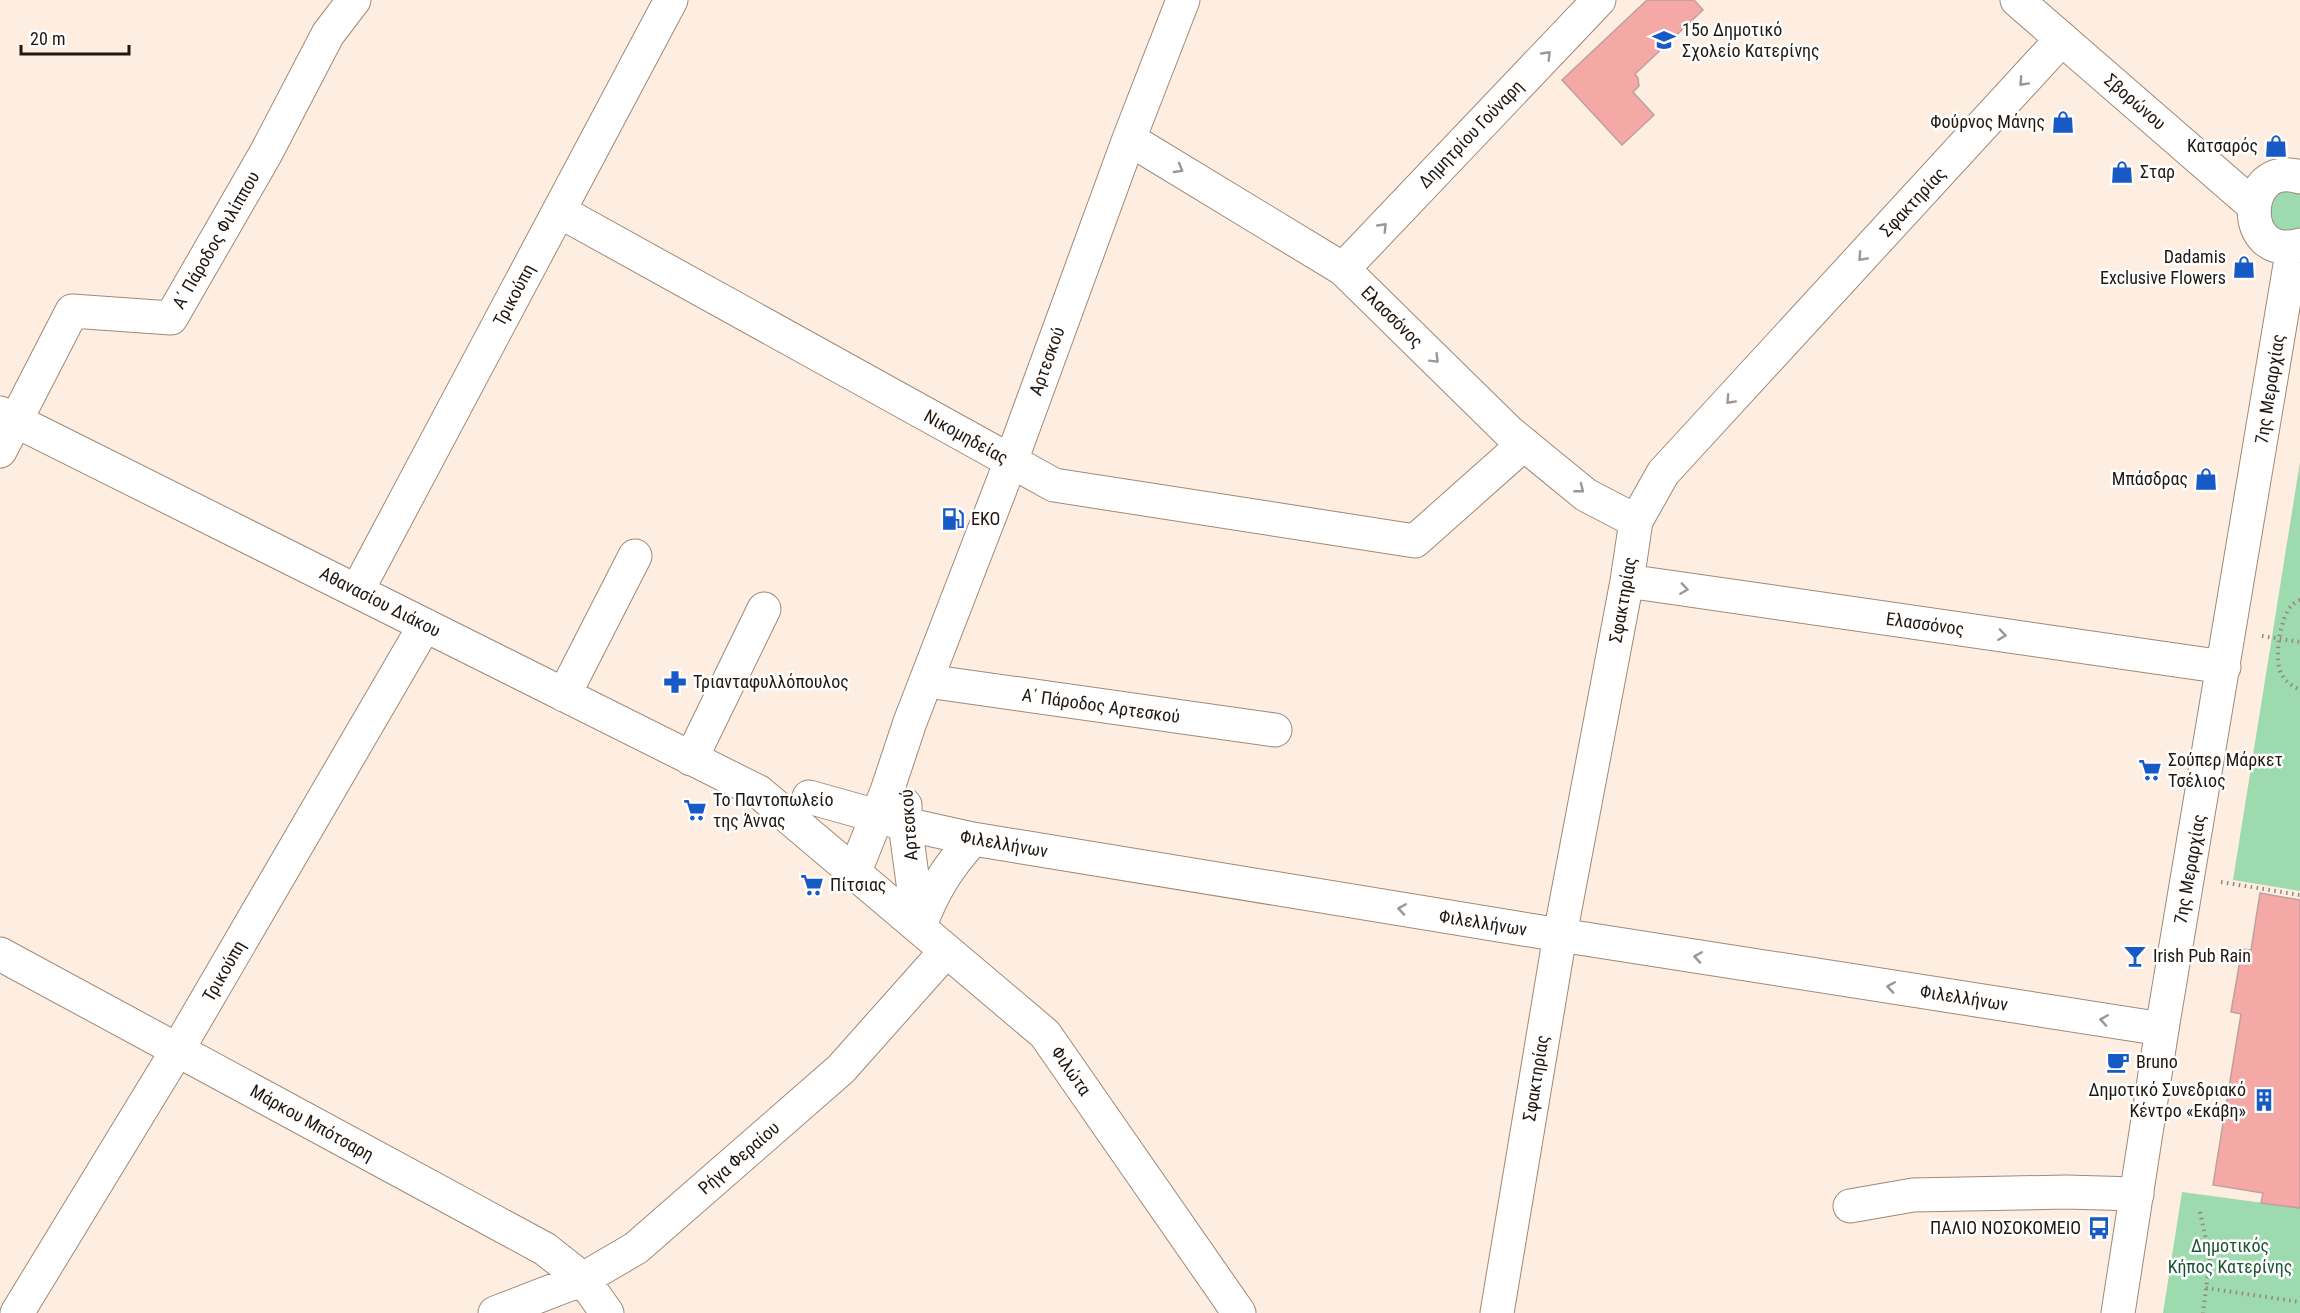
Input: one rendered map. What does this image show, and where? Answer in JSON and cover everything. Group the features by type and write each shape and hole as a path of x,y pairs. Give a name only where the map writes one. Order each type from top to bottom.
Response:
{"street":[{"name":"Α΄ Πάροδος Φιλίππου","path":"0,451 8,417 72,311 171,318 266,153 328,34 354,0"},
{"name":"Τρικούπη","path":"357,591 671,0"},
{"name":"Αρτεσκού","path":"855,871 891,819 906,773 910,722 1011,462 1129,139 1183,0"},
{"name":"Δημητρίου Γούναρη","path":"1343,269 1599,0"},
{"name":"Σβορώνου","path":"2017,0 2253,205"},
{"name":"Σφακτηρίας","path":"1497,1313 1560,935 1627,581 1636,521 1663,472 2062,39"},
{"name":"Ελασσόνος","path":"1129,139 1343,269 1500,424 1586,495 1636,521"},
{"path":"2296,246 2282,247 2271,243 2263,236 2256,227 2253,205 2263,186 2272,179 2283,176 2300,177"},
{"name":"Νικομηδείας","path":"559,212 1054,485 1415,541 1524,444"},
{"name":"7ης Μεραρχίας","path":"2118,1313 2162,1029 2296,246"},
{"name":"Αθανασίου Διάκου","path":"8,417 759,792 855,871"},
{"path":"564,695 635,556"},
{"name":"Ελασσόνος","path":"1627,581 2224,667"},
{"path":"691,759 764,609"},
{"name":"Τρικούπη","path":"17,1313 178,1049 425,625"},
{"name":"Α΄ Πάροδος Αρτεσκού","path":"927,681 1275,730"},
{"name":"Αθανασίου Διάκου","path":"759,792 808,796"},
{"path":"808,796 841,821 855,871"},
{"name":"Φιλελλήνων","path":"808,796 973,839 1560,935 2162,1029"},
{"name":"Αρτεσκού","path":"891,819 920,927"},
{"path":"920,927 940,879 973,839"},
{"name":"Φιλώτα","path":"855,871 1045,1034 1239,1313"},
{"name":"Ρήγα Φεραίου","path":"495,1313 583,1279 636,1248 841,1069 946,951"},
{"name":"Μάρκου Μπότσαρη","path":"0,954 545,1249 583,1279 607,1313"},
{"path":"1850,1206 1913,1195 2066,1192 2137,1194"}],"path":[{"path":"2300,600 2291,606 2283,621 2277,659 2281,674 2290,685 2300,690"},
{"path":"2262,636 2300,642"},
{"path":"2222,882 2300,895"},
{"path":"2200,1212 2210,1257 2203,1313"},
{"path":"2206,1288 2300,1302"}],"green space":[{"path":"2279,191 2300,192 2300,229 2280,231 2269,221 2269,201"},
{"path":"2300,462 2300,891 2233,880"},
{"name":"Δημοτικός Κήπος Κατερίνης","path":"2182,1192 2300,1208 2300,1313 2163,1313"}],"building":[{"name":"15ο Δημοτικό Σχολείο Κατερίνης","path":"1647,0 1694,0 1703,10 1635,74 1639,86 1633,92 1654,115 1622,145 1562,80"},
{"name":"Δημοτικό Συνεδριακό Κέντρο «Εκάβη»","path":"2260,893 2300,900 2300,1208 2261,1203 2263,1193 2213,1185 2241,1014 2231,1012 2242,949 2251,950"}],"place":[{"name":"15ο Δημοτικό Σχολείο Κατερίνης","path":"1664,40"},
{"name":"Φούρνος Μάνης","path":"2063,122"},
{"name":"Κατσαρός","path":"2276,146"},
{"name":"Σταρ","path":"2122,172"},
{"name":"Dadamis Exclusive Flowers","path":"2244,267"},
{"name":"Μπάσδρας","path":"2206,479"},
{"name":"ΕΚΟ","path":"953,519"},
{"name":"Τριανταφυλλόπουλος","path":"675,682"},
{"name":"Σούπερ Μάρκετ Τσέλιος","path":"2150,770"},
{"name":"Το Παντοπωλείο της Άννας","path":"695,810"},
{"name":"Πίτσιας","path":"812,885"},
{"name":"Irish Pub Rain","path":"2135,956"},
{"name":"Bruno","path":"2118,1062"},
{"name":"Δημοτικό Συνεδριακό Κέντρο «Εκάβη»","path":"2264,1100"},
{"name":"ΠΑΛΙΟ ΝΟΣΟΚΟΜΕΙΟ","path":"2099,1228"}]}
